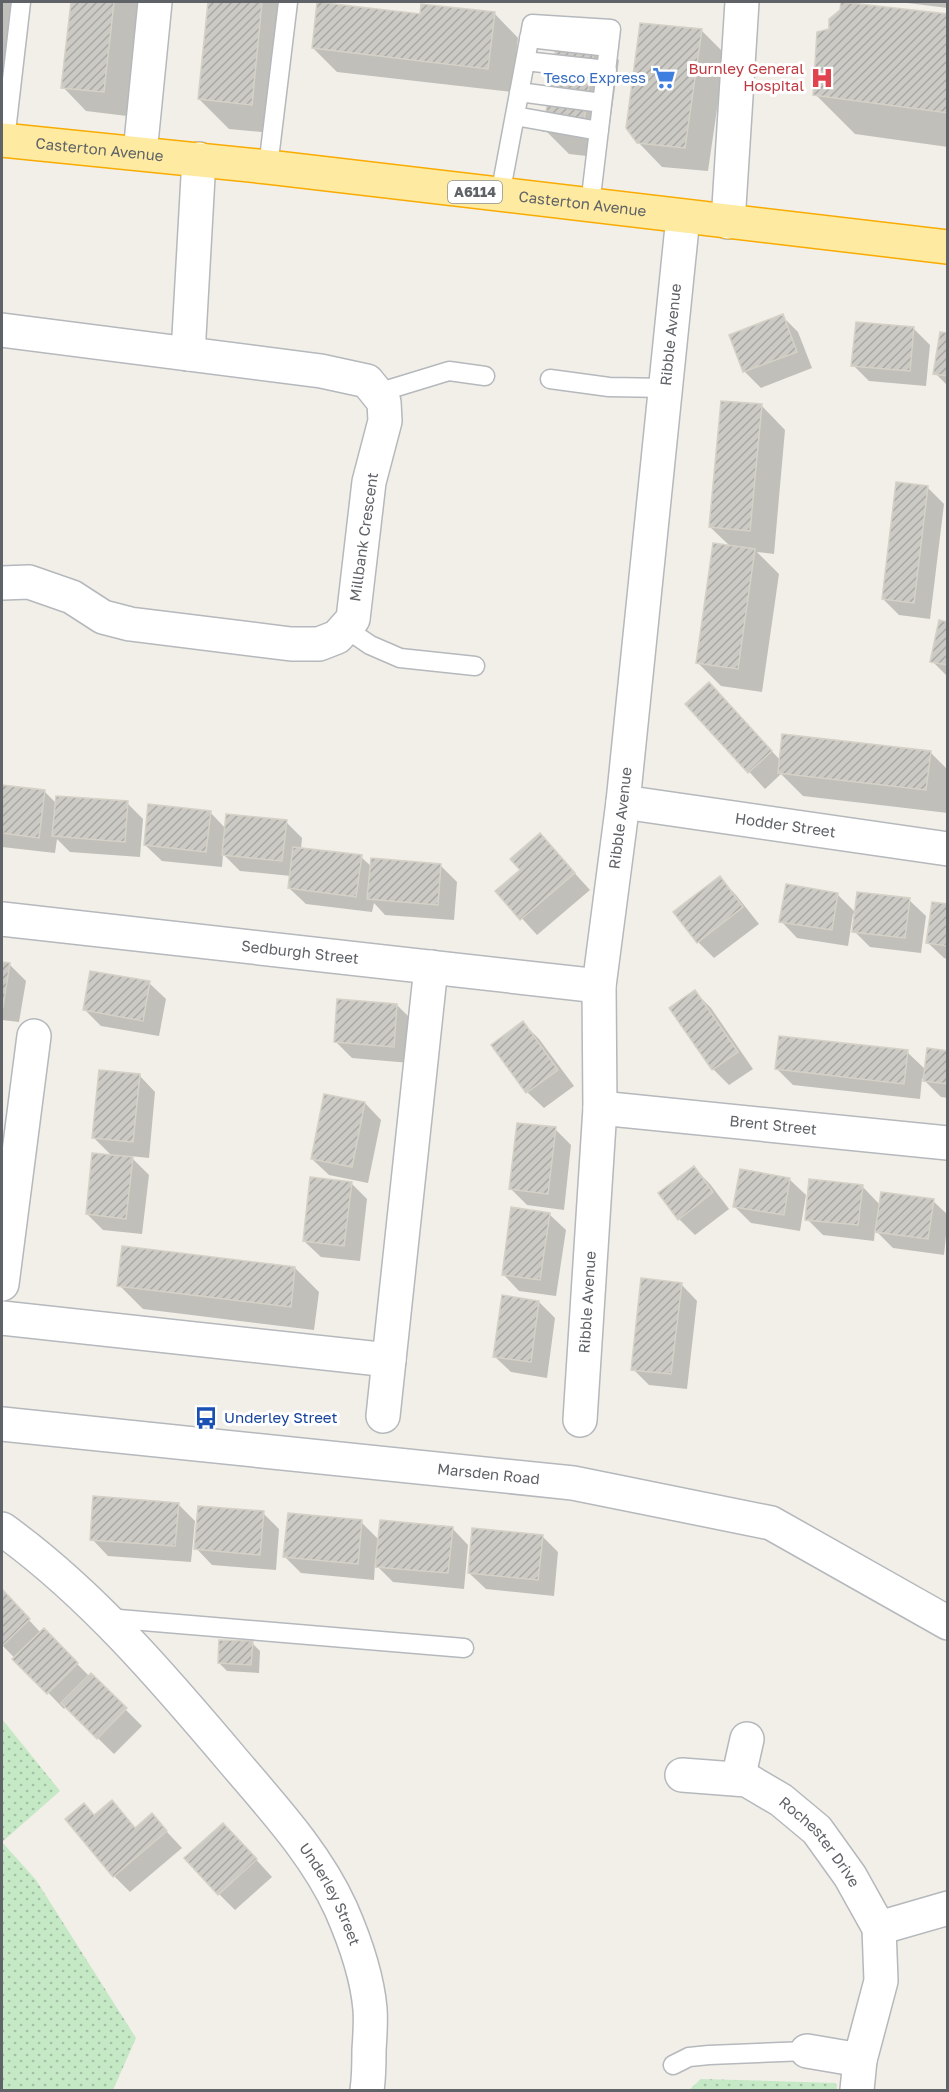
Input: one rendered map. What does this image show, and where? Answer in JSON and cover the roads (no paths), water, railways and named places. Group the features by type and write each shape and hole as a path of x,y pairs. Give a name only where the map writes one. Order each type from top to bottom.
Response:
{"highway":[{"name":"Casterton Avenue","path":"3,140 199,159 948,247"}],"street":[{"path":"140,153 155,2"},
{"path":"728,222 742,2"},
{"path":"188,354 199,159"},
{"name":"Ribble Avenue","path":"580,1420 600,1108 599,986 623,802 683,217"},
{"path":"2,330 321,371 367,381 377,393"},
{"name":"Millbank Crescent","path":"345,627 353,619 369,482 385,421 384,402 377,393"},
{"path":"2,583 29,582 72,597 103,617 142,625 291,644 319,644 337,637 345,627"},
{"name":"Hodder Street","path":"623,802 948,849"},
{"name":"Sedburgh Street","path":"2,919 599,986"},
{"path":"384,1416 431,967"},
{"path":"2,1284 34,1036"},
{"name":"Brent Street","path":"600,1108 948,1143"},
{"path":"2,1318 389,1360"},
{"name":"Marsden Road","path":"2,1425 573,1483 771,1523 948,1623"},
{"name":"Underley Street","path":"2,1529 35,1553 102,1617 182,1699 309,1854 340,1908 364,1971 370,2010 367,2091"},
{"path":"738,1779 747,1739"},
{"name":"Rochester Drive","path":"682,1774 747,1780 781,1800 817,1830 850,1876 879,1928 881,1981 859,2075"},
{"path":"879,1928 948,1908"},
{"path":"807,2051 859,2075"}],"lane":[{"path":"3,140 21,2"},
{"path":"268,167 288,2"},
{"path":"500,195 532,24 611,29 590,206"},
{"path":"525,61 607,70"},
{"path":"519,92 602,103"},
{"path":"515,116 599,131"},
{"path":"377,393 449,371 485,376"},
{"path":"550,379 609,387 666,388"},
{"path":"345,627 370,645 400,658 475,666"},
{"path":"102,1617 464,1648"},
{"path":"674,2065 689,2057 807,2051"}],"place":[{"name":"Tesco Express","path":"664,78"},
{"name":"Burnley General Hospital","path":"822,78"},
{"name":"Underley Street","path":"206,1418"}]}
